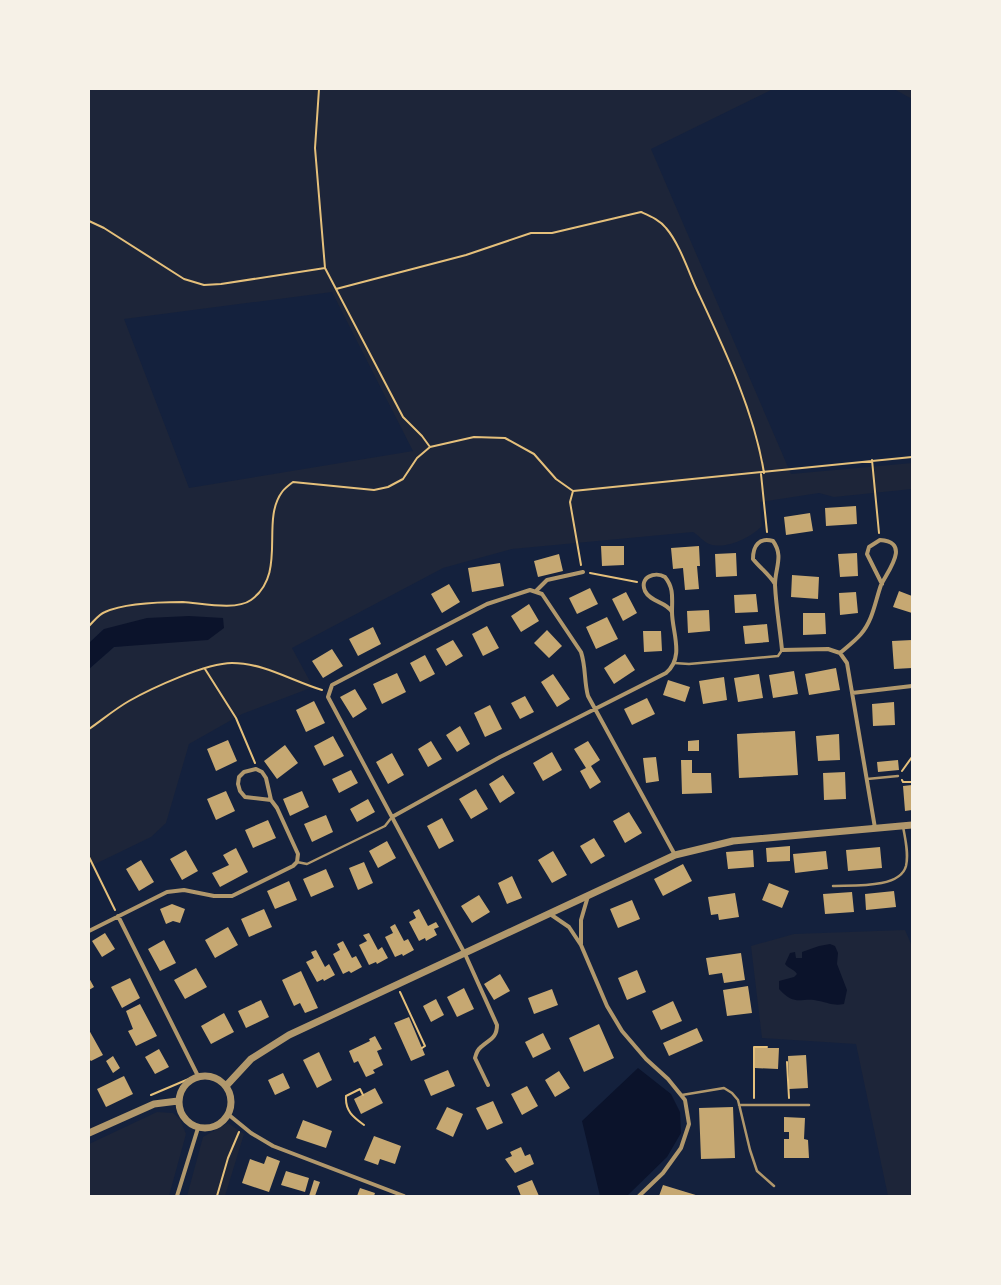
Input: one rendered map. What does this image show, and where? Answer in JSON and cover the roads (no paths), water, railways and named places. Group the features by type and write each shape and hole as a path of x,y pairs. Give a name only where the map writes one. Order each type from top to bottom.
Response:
{"street":[{"path":"775,584 770,576 759,568 753,559 755,546 760,541 766,539 772,541 779,553 779,567 775,584 782,650 828,649 840,653 847,663 875,828"},
{"path":"840,653 861,634 869,621 882,584 889,574 896,556 895,549 891,543 880,540 869,547 867,554 882,584"},
{"path":"536,591 547,580 583,572"},
{"path":"392,817 500,758 666,673 672,668 674,662 676,636 672,612 672,589 665,576 655,573 650,575 644,584 644,590 652,599 670,608 672,612"},
{"path":"488,1085 475,1058 479,1047 492,1040 497,1032 497,1025 464,954 328,697 332,685 487,604 530,590 536,591 542,594 581,652 584,661 584,682 594,709 675,855"},
{"path":"852,693 912,686"},
{"path":"89,931 174,890 219,896 232,896 293,866 298,862 298,854 277,808 271,800 266,778 262,772 256,769 244,772 239,777 238,784 240,791 245,797 271,800"},
{"path":"226,1086 251,1059 267,1047 289,1035 675,855 733,841 912,825"},
{"path":"582,945 581,920 588,896"},
{"path":"550,914 569,927 582,945 607,1006 622,1031 646,1059 668,1079 685,1100 689,1124 681,1148 663,1173 639,1196"},
{"path":"118,916 198,1076"},
{"path":"198,1076 213,1077 226,1086 231,1095 232,1105 229,1115 223,1122 216,1127 207,1129 198,1128 190,1124 184,1118 178,1101 181,1090 188,1082 198,1076"},
{"path":"89,1133 154,1104 178,1101"},
{"path":"229,1115 241,1125 273,1146 404,1196"},
{"path":"177,1196 198,1128"}],"lane":[{"path":"674,662 689,664 778,656 782,650"},
{"path":"866,779 898,776"},
{"path":"298,862 307,864 385,826 392,817"},
{"path":"833,886 884,883 900,876 906,866 907,856 903,826"},
{"path":"681,1095 724,1088 732,1093 738,1100 750,1150 757,1171 774,1186"},
{"path":"739,1105 809,1105"}]}
